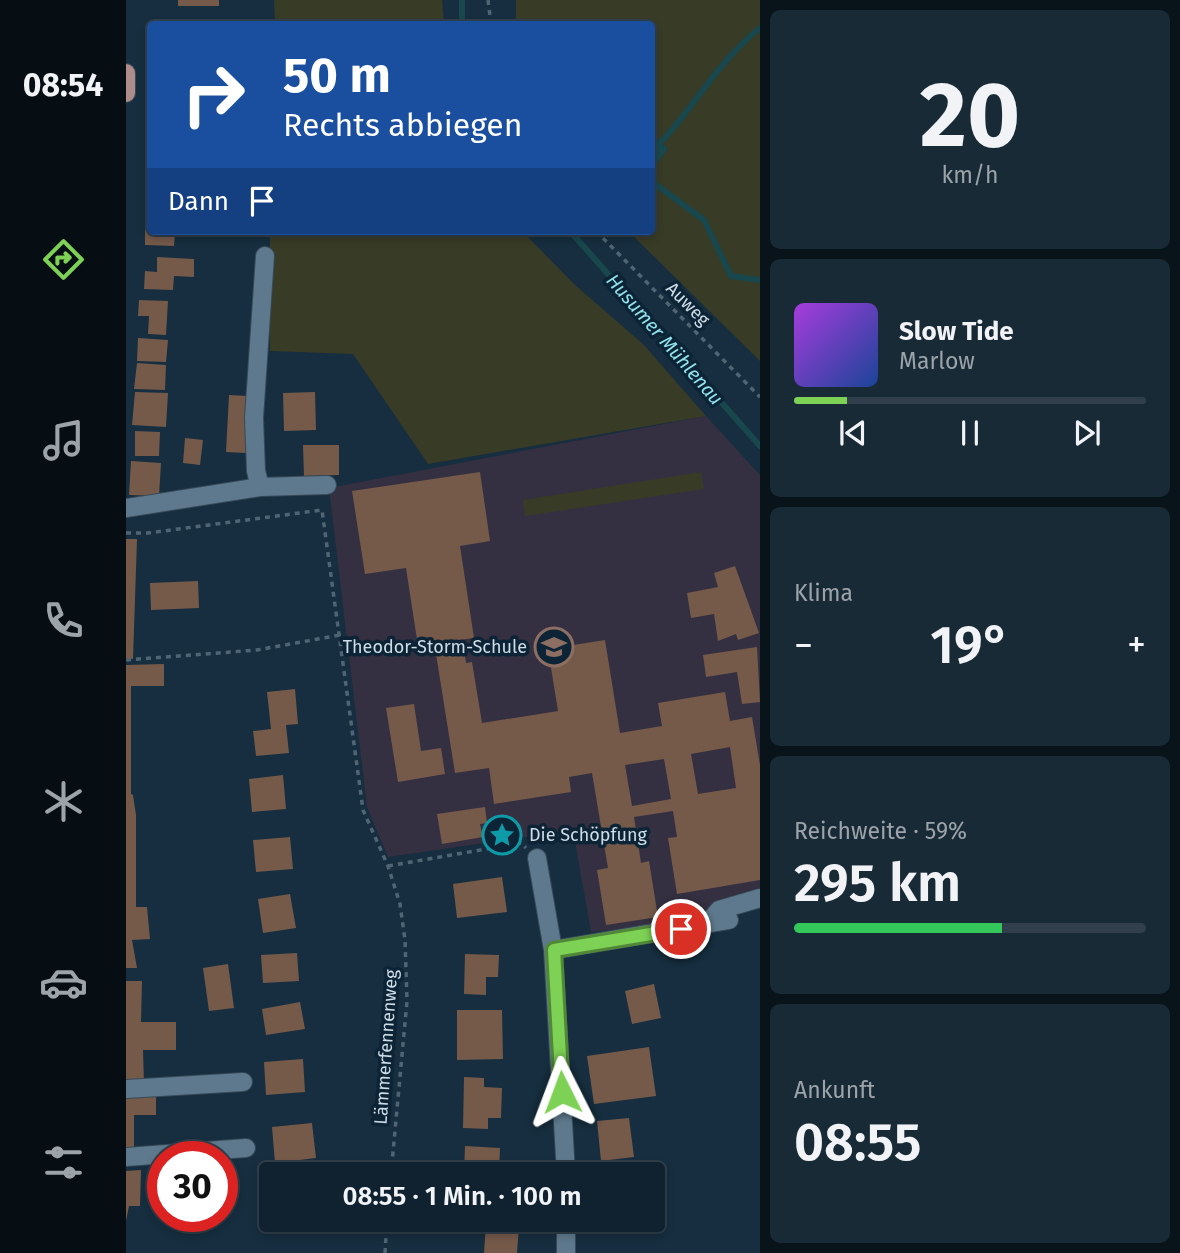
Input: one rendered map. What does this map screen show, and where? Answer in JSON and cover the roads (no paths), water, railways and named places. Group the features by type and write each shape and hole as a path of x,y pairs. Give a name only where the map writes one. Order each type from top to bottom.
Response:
{"main road":[{"path":"126,73 126,93"}],"street":[{"path":"260,487 256,471 254,418 265,256"},
{"path":"126,508 260,487 327,485"},
{"path":"537,858 554,950 565,1162"},
{"path":"707,924 719,910 760,898"},
{"path":"554,950 729,920"},
{"path":"126,1089 243,1082"},
{"path":"126,1157 246,1148"},
{"path":"566,1232 566,1253"}],"waterway":[{"name":"Husumer Mühlenau","path":"462,0 462,21"},
{"path":"661,142 732,54 760,28"},
{"path":"655,184 704,220 731,276 760,280"},
{"name":"Husumer Mühlenau","path":"574,235 760,446"}],"place":[{"name":"Theodor-Storm-Schule","path":"554,647"},
{"name":"Die Schöpfung","path":"502,835"}]}
